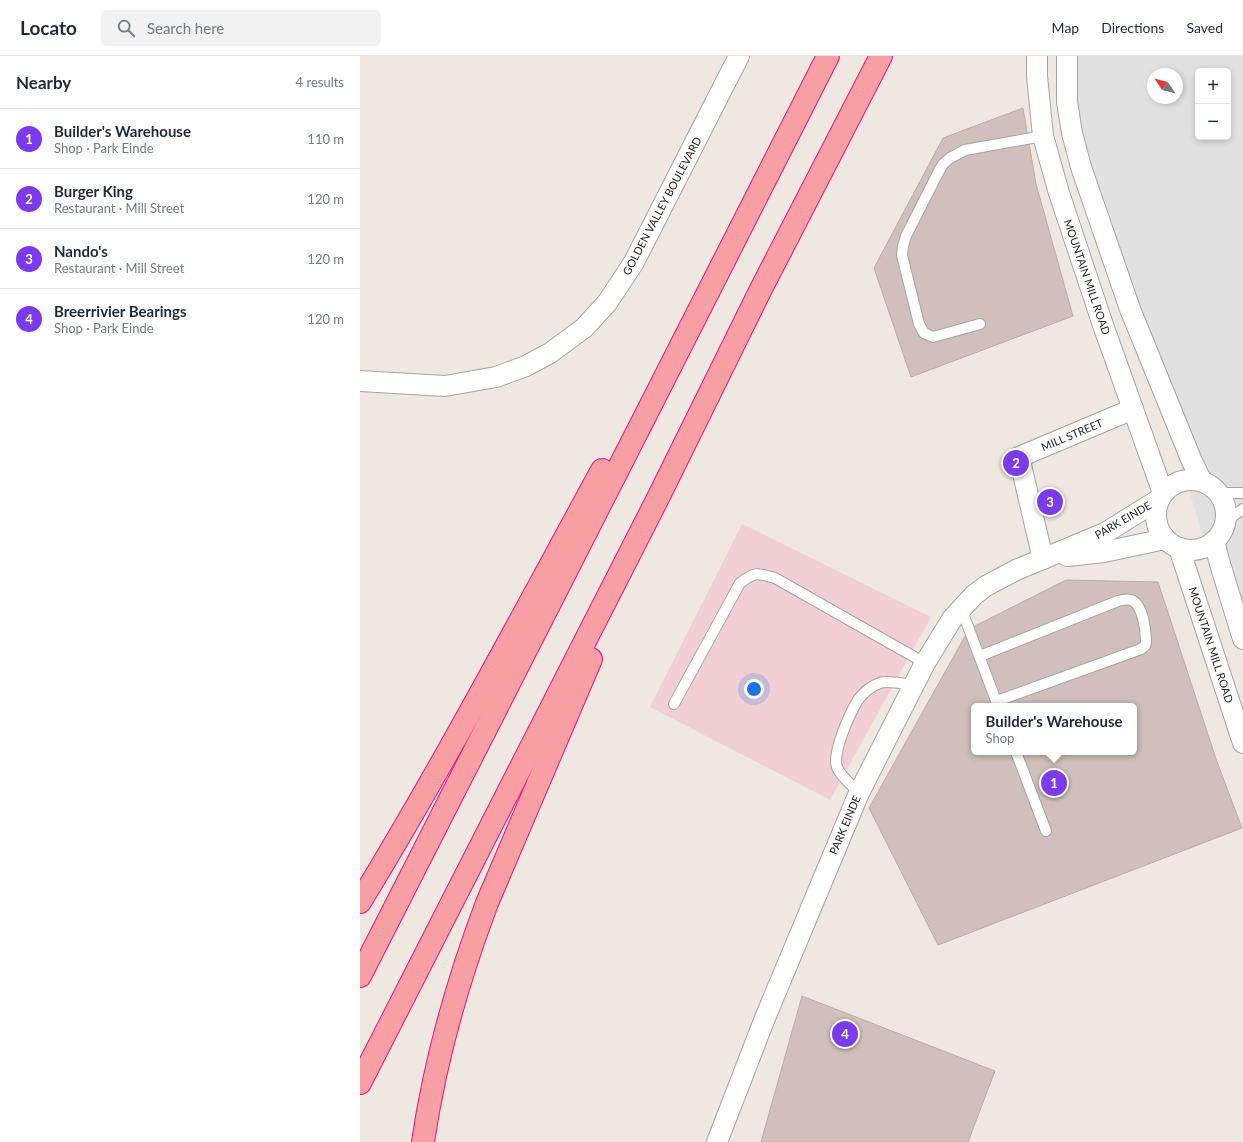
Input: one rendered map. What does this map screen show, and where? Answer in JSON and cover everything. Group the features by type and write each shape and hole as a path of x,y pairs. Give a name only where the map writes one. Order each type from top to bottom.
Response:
{"highway":[{"path":"360,902 433,777 514,630 653,375 823,56"},
{"path":"360,976 828,56"},
{"path":"360,1084 659,496 761,289 881,56"},
{"path":"423,1142 436,1070 446,1029 460,980 476,933 487,903 659,496"}],"street":[{"name":"GOLDEN VALLEY BOULEVARD","path":"360,381 445,386 496,377 526,366 550,352 584,328 607,303 634,262 739,56"},
{"name":"MOUNTAIN MILL ROAD","path":"1038,56 1036,76 1043,136 1058,193 1133,409 1160,496"},
{"path":"1067,56 1067,102 1072,133 1081,167 1130,310 1201,480"},
{"name":"MILL STREET","path":"1043,559 1019,457 1133,409"},
{"path":"1190,479 1201,480 1211,485 1220,493 1226,511 1226,521 1221,532 1214,541 1206,547 1196,550 1187,550 1172,544 1159,531 1155,510 1160,496 1170,485 1190,479"},
{"name":"PARK EINDE","path":"717,1142 765,1018 858,793 913,685 952,619 974,595 986,586 1016,570 1105,533 1160,496"},
{"path":"1214,541 1243,639"},
{"name":"MOUNTAIN MILL ROAD","path":"1172,544 1243,743"},
{"name":"PARK EINDE","path":"1043,559 1172,544"}],"lane":[{"path":"980,324 933,337 924,333 919,324 902,255 902,246 939,171 943,164 950,158 964,150 1043,136"},
{"path":"1220,493 1243,493"},
{"path":"1226,521 1243,509"},
{"path":"674,704 740,583 751,575 760,574 775,578 925,663"},
{"path":"980,656 1118,601 1125,599 1132,600 1140,608 1146,642 1145,646 1141,650 1001,703"},
{"path":"962,608 998,703"},
{"path":"858,793 837,769 835,762 841,737 858,700 873,686 882,682 913,685"},
{"path":"1017,755 1046,831"}],"shaded area":[{"path":"1073,56 1243,56 1243,650 1212,565 1082,144 1074,94"},
{"path":"742,524 931,617 830,800 650,707"}],"building":[{"path":"1023,108 1036,184 1073,316 911,377 874,268 943,138"},
{"path":"1066,580 1158,582 1216,759 1242,828 938,945 869,808 969,629"},
{"path":"802,996 995,1071 968,1142 761,1142"}],"place":[{"name":"Burger King","path":"1016,463"},
{"name":"Nando's","path":"1050,502"},
{"name":"Builder's Warehouse","path":"1054,783"},
{"name":"Breerrivier Bearings","path":"845,1034"}]}
